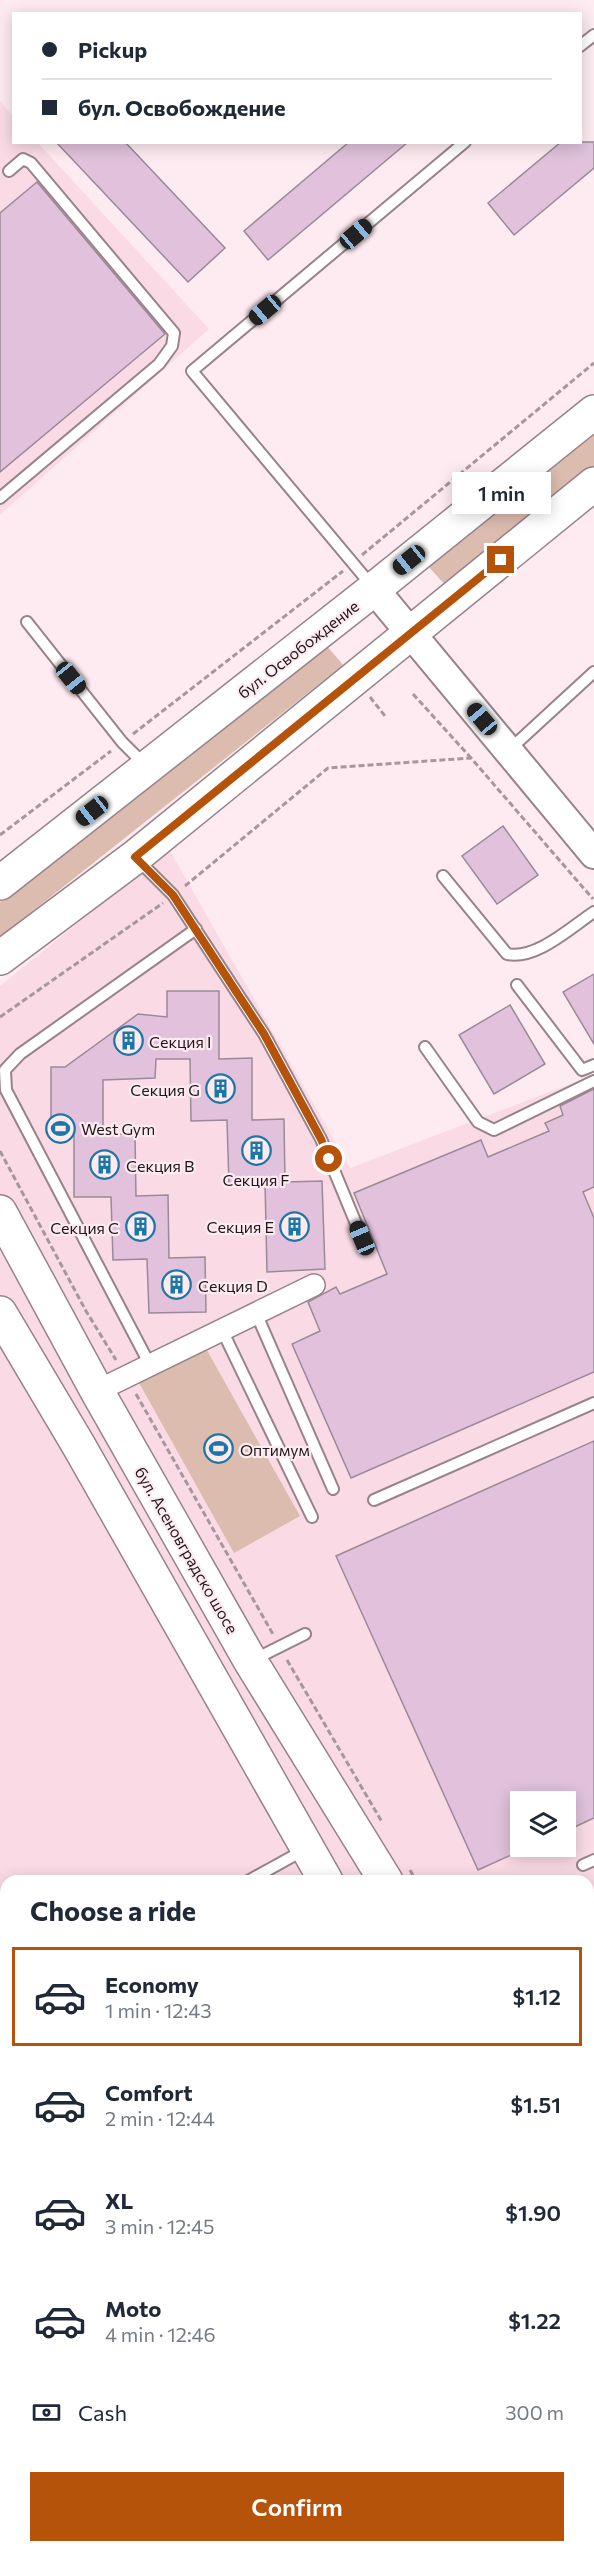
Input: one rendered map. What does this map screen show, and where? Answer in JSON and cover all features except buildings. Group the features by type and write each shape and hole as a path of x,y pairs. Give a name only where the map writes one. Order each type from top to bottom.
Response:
{"main road":[{"name":"бул. Освобождение","path":"0,884 594,412"},
{"path":"0,958 135,857 594,484"},
{"name":"бул. Асеновградско шосе","path":"0,1212 97,1391 250,1662 396,1871"},
{"path":"0,1313 85,1457 323,1875"}],"street":[{"path":"374,589 594,854"},
{"path":"97,1391 314,1285"}],"lane":[{"path":"582,44 594,35"},
{"path":"374,589 192,371 463,144"},
{"path":"0,498 159,364 172,346 174,333 31,163 23,159 9,171"},
{"path":"27,622 122,742 147,767"},
{"path":"508,751 594,672"},
{"path":"135,857 173,895 264,1034 321,1139 362,1238"},
{"path":"443,876 507,954 518,956 533,953 594,912"},
{"path":"150,1365 6,1090 5,1070 20,1054 196,928"},
{"path":"517,985 582,1070 594,1065"},
{"path":"424,1047 478,1122 494,1130 594,1081"},
{"path":"256,1313 333,1488"},
{"path":"222,1330 312,1518"},
{"path":"374,1500 594,1403"},
{"path":"250,1662 305,1634"},
{"path":"265,1875 307,1848"},
{"path":"582,1865 594,1860"}],"path":[{"path":"0,835 353,563 594,363"},
{"path":"413,694 594,900"},
{"path":"0,1017 173,895 328,768 471,758"},
{"path":"0,1151 86,1311 127,1377 279,1647 383,1824"}],"shaded area":[{"path":"0,101 12,115 12,144 39,144 209,329 0,515"},
{"path":"594,430 594,468 447,587 428,566"},
{"path":"327,646 343,665 0,937 0,902"},
{"path":"169,849 350,1168 594,1075 594,1875 0,1875 0,986"},
{"name":"Оптимум","path":"204,1345 300,1516 234,1553 138,1381"}],"place":[{"name":"Секция I","path":"128,1041"},
{"name":"Секция G","path":"221,1089"},
{"name":"West Gym","path":"60,1128"},
{"name":"Секция F","path":"256,1151"},
{"name":"Секция B","path":"105,1165"},
{"name":"Секция E","path":"295,1226"},
{"name":"Секция C","path":"140,1227"},
{"name":"Секция D","path":"177,1285"},
{"name":"Оптимум","path":"219,1449"}],"route":[{"path":"329,1159 321,1139 264,1034 196,928 173,895 135,857 501,560"}]}
